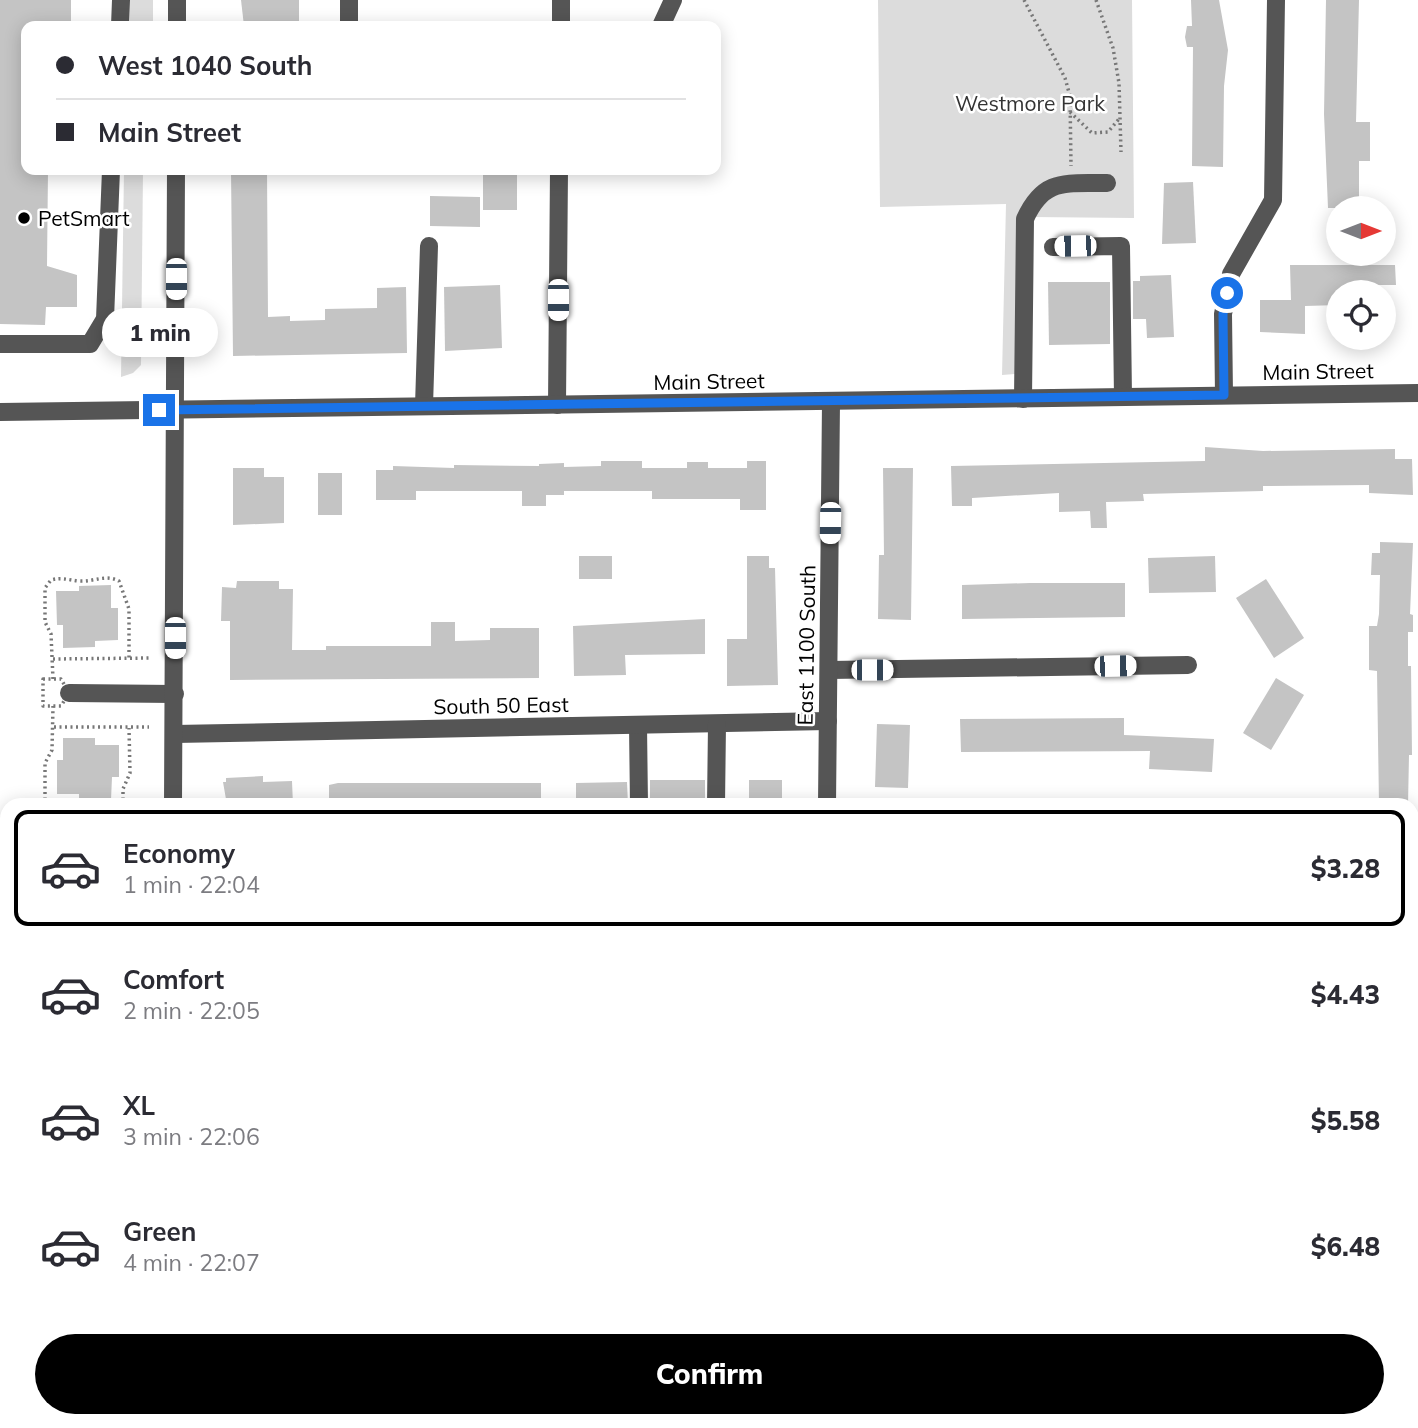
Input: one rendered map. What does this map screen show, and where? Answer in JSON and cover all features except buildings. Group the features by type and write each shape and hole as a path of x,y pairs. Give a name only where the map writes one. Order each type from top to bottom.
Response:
{"street":[{"path":"120,21 121,0"},
{"path":"177,0 177,21"},
{"path":"349,0 349,21"},
{"path":"663,21 673,0"},
{"path":"1224,395 1223,314 1231,274 1269,210 1274,191 1276,0"},
{"path":"561,2 561,21"},
{"path":"0,344 90,344 105,319 111,175"},
{"path":"173,798 176,175"},
{"path":"557,405 559,175"},
{"path":"1023,399 1025,219 1034,198 1057,185 1107,183"},
{"path":"424,407 429,246"},
{"path":"1053,247 1121,246 1122,397"},
{"name":"Main Street","path":"0,412 1418,393"},
{"name":"East 1100 South","path":"827,798 831,402"},
{"path":"829,670 1188,665"},
{"path":"69,693 175,694"},
{"name":"South 50 East","path":"175,734 828,722"},
{"path":"716,798 718,724"},
{"path":"638,725 639,798"}],"path":[{"path":"1024,0 1065,78 1070,96 1071,152"},
{"path":"1096,0 1114,48 1121,152"},
{"path":"1070,112 1092,133 1108,131 1119,119"},
{"path":"53,679 51,634 45,622 45,588 51,580 61,577 81,581 105,576 120,581 128,609 129,658"},
{"path":"53,659 150,658"},
{"path":"45,798 45,763 52,750 53,706"},
{"path":"54,727 149,727"},
{"path":"123,798 123,789 130,774 129,727"}],"green space":[{"path":"130,0 153,0 153,21 130,21"},
{"name":"Westmore Park","path":"878,0 1132,0 1134,218 1032,217 1029,373 1002,375 1006,204 880,207"},
{"path":"124,175 143,175 141,365 133,373 121,377"}],"place":[{"name":"PetSmart","path":"24,218"}],"route":[{"path":"159,410 1224,395 1223,314 1227,293"}]}
